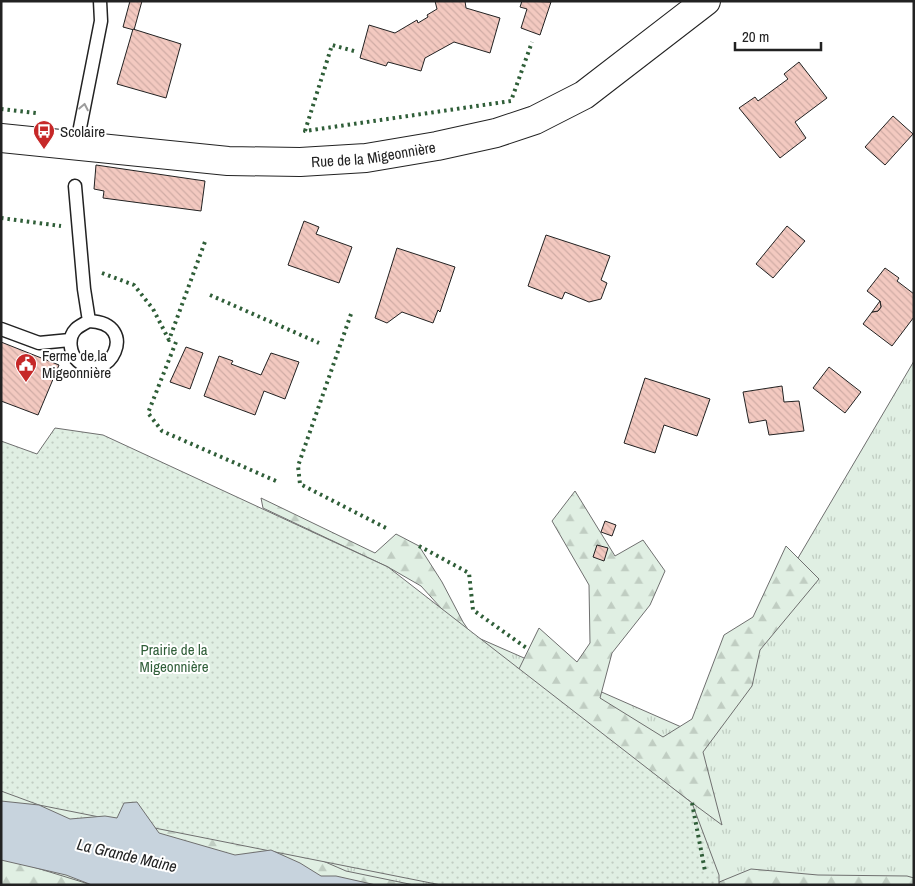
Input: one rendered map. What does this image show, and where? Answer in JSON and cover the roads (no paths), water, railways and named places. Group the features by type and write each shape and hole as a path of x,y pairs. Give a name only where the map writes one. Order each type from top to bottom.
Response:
{"street":[{"name":"Rue de la Migeonnière","path":"1,138 76,151 228,162 300,162 366,158 437,146 496,133 535,120 584,95 706,1"}],"lane":[{"path":"76,151 101,21 100,1"},
{"path":"75,186 84,289 89,321"},
{"path":"89,321 99,321 108,325 115,334 117,344 114,355 106,364 97,367 84,365 77,361 72,353 70,340 75,330 89,321"},
{"path":"1,329 39,343 70,340"}],"water":[{"name":"La Grande Maine","path":"1,801 39,805 70,819 105,816 117,818 124,803 137,802 159,833 235,855 271,850 300,863 321,876 336,876 376,885 92,885 66,875 1,860"}],"place":[{"name":"Scolaire","path":"44,150"},
{"name":"Ferme de la Migeonnière","path":"26,383"}],"park label":[{"name":"Prairie de la Migeonnière","path":"174,658"}]}
